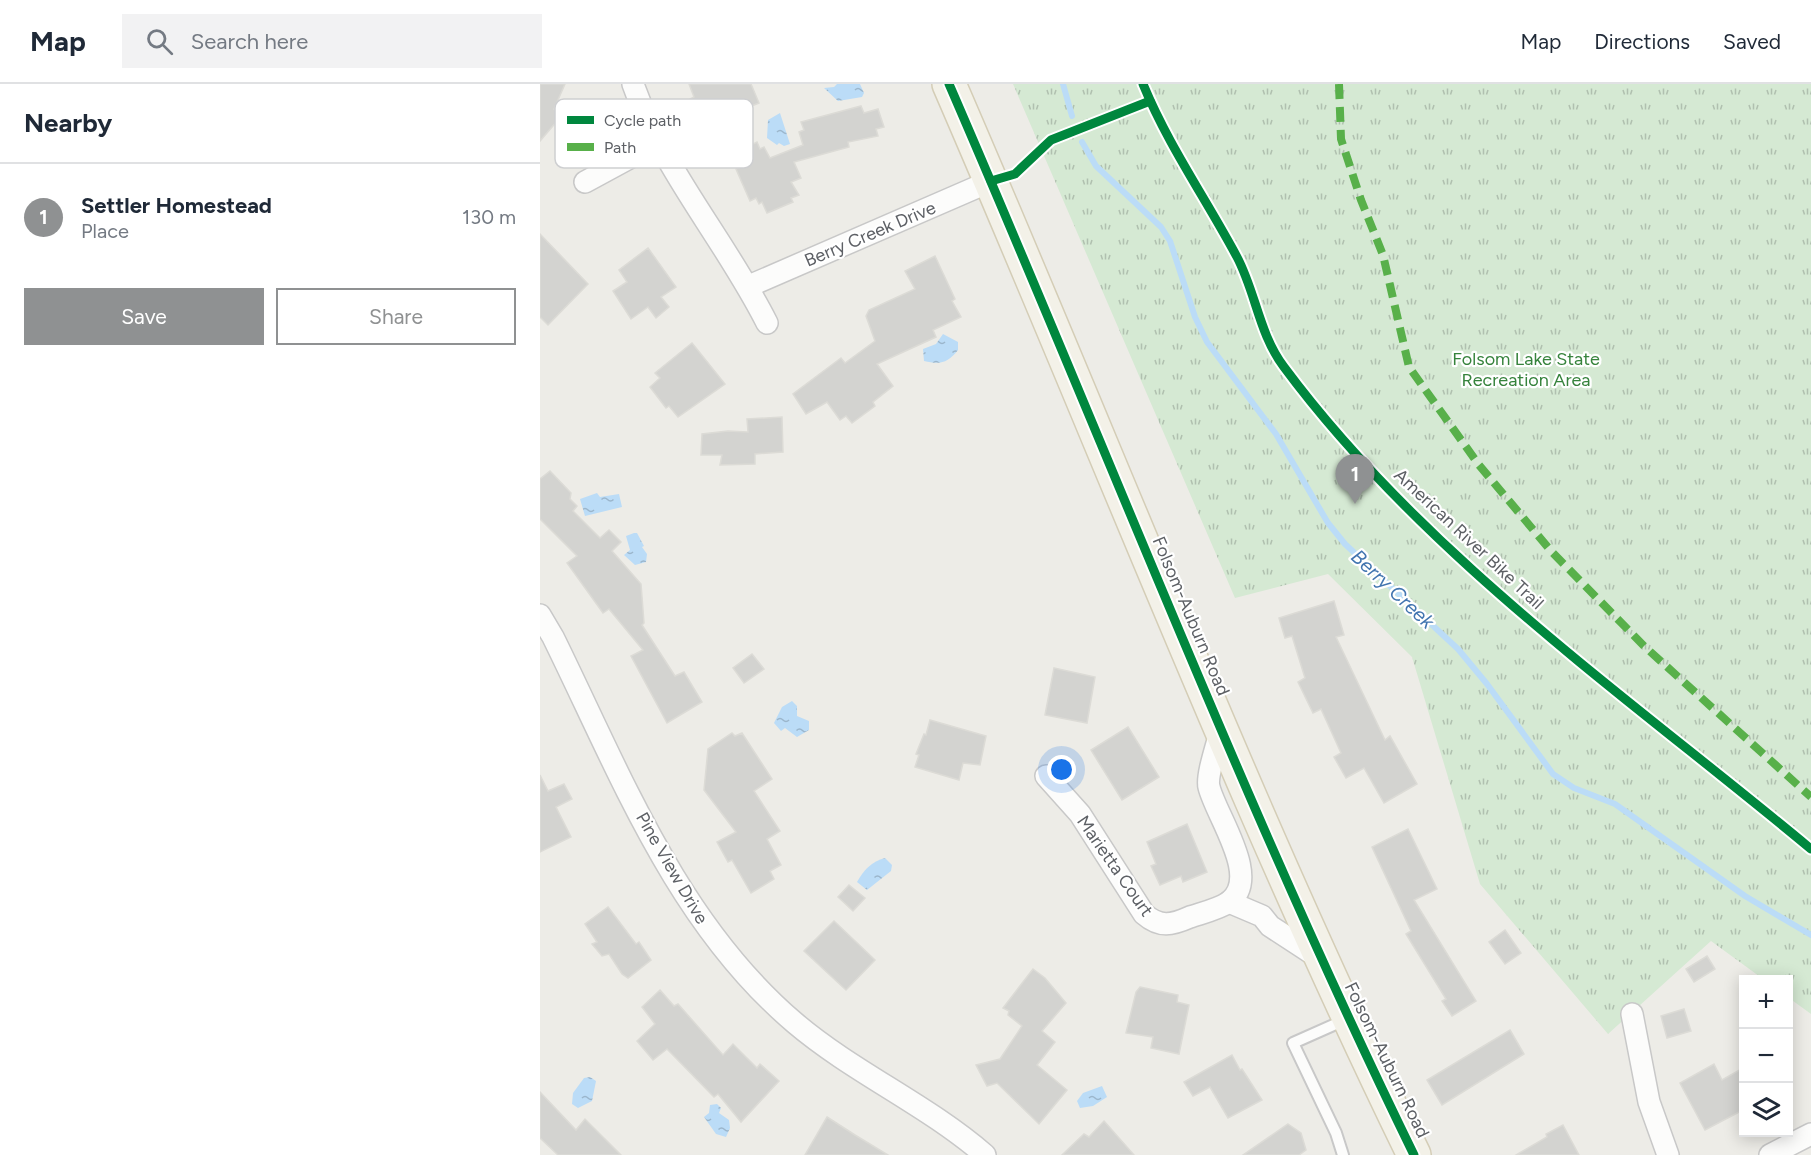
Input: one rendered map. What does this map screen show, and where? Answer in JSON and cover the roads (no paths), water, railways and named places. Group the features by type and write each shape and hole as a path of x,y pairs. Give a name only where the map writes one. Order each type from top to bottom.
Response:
{"main road":[{"name":"Folsom-Auburn Road","path":"949,84 992,181 1221,729 1347,1019 1414,1155"}],"street":[{"path":"633,84 639,99"},
{"path":"585,182 611,168"},
{"path":"673,168 749,286 767,323"},
{"name":"Berry Creek Drive","path":"749,286 992,181"},
{"name":"Pine View Drive","path":"540,615 661,856 714,938 752,982 795,1023 842,1058 938,1119 985,1155"},
{"path":"1221,729 1208,785 1238,859 1242,875 1240,886 1229,902 1262,916 1270,926 1321,959"},
{"name":"Marietta Court","path":"1046,776 1080,814 1144,914 1152,921 1174,924 1229,902"},
{"path":"1632,1014 1649,1102 1668,1155"},
{"path":"1770,1155 1811,1134"}],"lane":[{"path":"1342,1155 1336,1133 1293,1042 1347,1019"}],"water":[{"path":"837,84 860,84 864,93 862,97 838,101 824,88 834,87"},
{"path":"780,113 790,144 784,146 779,143 777,145 767,138 768,120"},
{"path":"943,334 958,342 958,350 951,358 943,362 924,361 923,349 936,344"},
{"path":"597,493 600,497 619,494 622,507 585,516 580,499"},
{"path":"637,533 647,554 646,562 635,565 624,555 630,550 626,536"},
{"path":"792,701 797,706 797,716 809,721 809,730 797,737 785,728 781,731 774,723 782,707"},
{"path":"885,858 892,865 891,871 867,890 857,882 868,867"},
{"path":"590,1077 596,1081 592,1101 578,1108 572,1104 573,1093 584,1078"},
{"path":"1102,1086 1107,1097 1093,1106 1080,1108 1077,1101 1083,1093"},
{"path":"717,1104 721,1108 719,1113 729,1120 730,1128 726,1137 716,1134 704,1117 709,1113 710,1105"}],"waterway":[{"name":"Berry Creek","path":"1063,84 1072,116"},
{"name":"Berry Creek","path":"1082,142 1096,166 1161,227 1170,241 1195,317 1207,342 1276,434 1328,523 1345,544 1458,649 1487,684 1553,774 1574,788 1615,804 1745,896 1811,935"}],"place":[{"name":"Settler Homestead","path":"1355,504"}],"park label":[{"name":"Folsom Lake State Recreation Area","path":"1526,369"}]}
